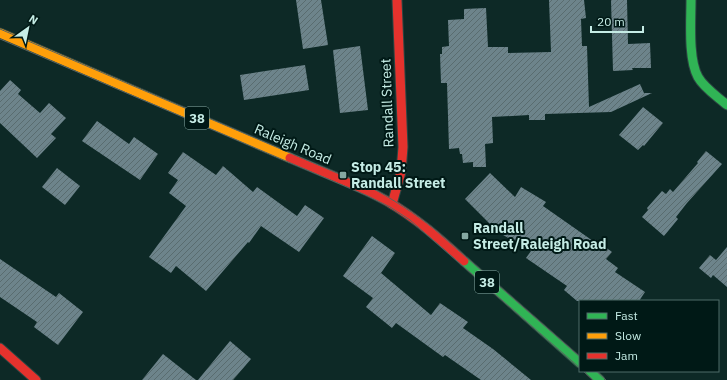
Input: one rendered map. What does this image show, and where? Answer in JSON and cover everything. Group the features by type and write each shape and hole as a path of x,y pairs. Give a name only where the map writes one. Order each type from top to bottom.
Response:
{"main road":[{"name":"Randall Street","path":"392,204 401,172 403,147 397,0"},
{"path":"691,0 692,47 696,72 703,82 727,105"},
{"name":"Raleigh Road","path":"0,34 370,192 392,204 413,217 430,231 579,362"},
{"path":"0,348 36,380"},
{"path":"591,372 600,380"}],"building":[{"path":"296,0 321,0 328,45 303,49"},
{"path":"549,0 584,0 586,18 581,19 582,46 587,46 589,107 640,84 644,93 652,93 611,112 545,114 545,120 529,120 529,115 492,117 493,143 485,144 486,167 473,167 473,162 463,163 462,154 460,154 459,148 449,149 447,83 441,83 440,54 442,54 442,47 449,46 448,20 464,19 464,9 486,8 488,47 508,47 508,53 551,52"},
{"path":"611,0 627,0 628,44 650,43 651,68 632,68 633,70 613,71"},
{"path":"360,46 368,110 340,113 333,50"},
{"path":"305,65 309,90 244,100 240,75"},
{"path":"10,80 21,90 18,94 40,113 49,103 66,118 51,134 56,138 37,158 0,123 0,91"},
{"path":"643,107 663,123 644,146 643,145 638,150 619,135"},
{"path":"97,121 129,144 134,137 158,154 140,180 82,141"},
{"path":"706,151 722,164 687,203 676,217 678,219 664,236 642,217 648,210 647,208 662,191 666,194 670,189 673,192 698,163 697,162"},
{"path":"183,152 216,175 223,166 253,192 257,187 297,216 305,205 324,218 299,252 261,226 249,243 248,242 206,291 176,266 171,273 149,257 186,206 169,193 178,180 168,173"},
{"path":"57,168 80,186 65,205 42,187"},
{"path":"490,173 515,197 521,187 546,202 543,206 593,241 595,239 612,252 606,259 618,268 615,272 645,292 640,300 577,301 564,290 567,286 526,258 531,251 498,232 465,199"},
{"path":"372,236 395,253 381,273 431,315 440,303 468,322 463,328 493,349 531,380 481,380 445,355 443,357 396,323 392,328 366,307 373,298 343,276"},
{"path":"727,247 727,287 713,275 711,278 699,268 710,255 716,260"},
{"path":"0,259 56,297 59,293 83,312 58,345 34,327 37,322 0,297"},
{"path":"230,341 251,359 233,380 198,380"},
{"path":"163,354 196,380 142,380"}],"tram line":[{"path":"0,29 372,188 396,202 434,229 579,356"},
{"path":"0,39 368,196 390,207 410,220 579,367"},
{"path":"584,372 593,380"},
{"path":"597,372 606,380"}],"traffic: fast":[{"path":"691,0 691,50 695,69 698,77 704,85 727,105"},
{"path":"464,261 579,362"},
{"path":"591,372 600,380"}],"traffic: slow":[{"path":"0,33 290,158"}],"traffic: jam":[{"path":"392,204 401,172 403,147 397,0"},
{"path":"290,158 352,184 387,201 408,214 464,261"},
{"path":"0,348 36,380"}],"place":[{"name":"Stop 45: Randall Street","path":"343,175"},
{"name":"Randall Street/Raleigh Road","path":"465,236"}]}
